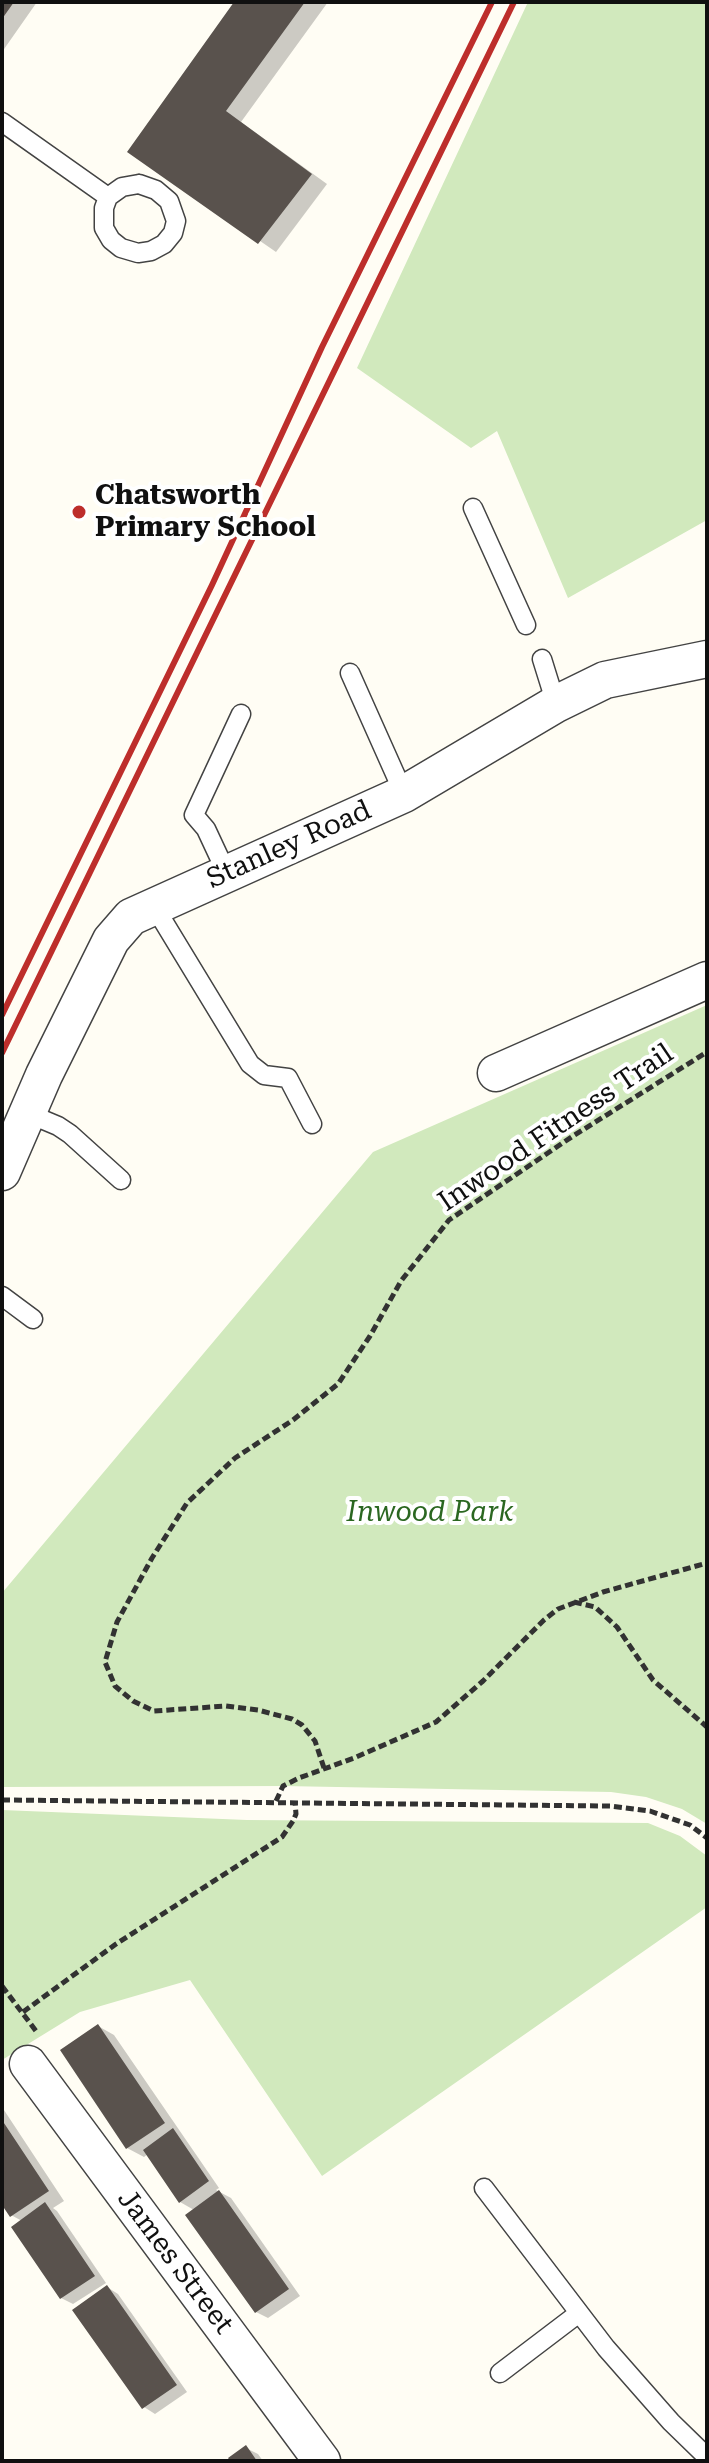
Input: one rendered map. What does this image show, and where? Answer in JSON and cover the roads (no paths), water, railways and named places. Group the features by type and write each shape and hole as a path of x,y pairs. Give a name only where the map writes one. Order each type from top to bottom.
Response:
{"street":[{"name":"Stanley Road","path":"2,1172 27,1113 111,940 131,917 404,794 556,704 605,680 707,659"},
{"path":"496,1073 707,980"},
{"name":"James Street","path":"28,2064 322,2461"}],"lane":[{"path":"2,122 108,197"},
{"path":"473,508 526,625"},
{"path":"542,659 556,704"},
{"path":"350,673 404,794"},
{"path":"227,874 206,829 194,815 241,714"},
{"path":"154,906 250,1064 264,1075 288,1078 312,1124"},
{"path":"27,1113 70,1134 121,1180"},
{"path":"2,1296 33,1319"},
{"path":"484,2188 579,2313 671,2422 707,2457"},
{"path":"500,2373 579,2313"}],"railway":[{"path":"2,1015 212,585 322,347 492,2"},
{"path":"2,1053 514,2"}],"place":[{"name":"Chatsworth Primary School","path":"79,512"}],"park label":[{"name":"Inwood Park","path":"430,1513"}]}
